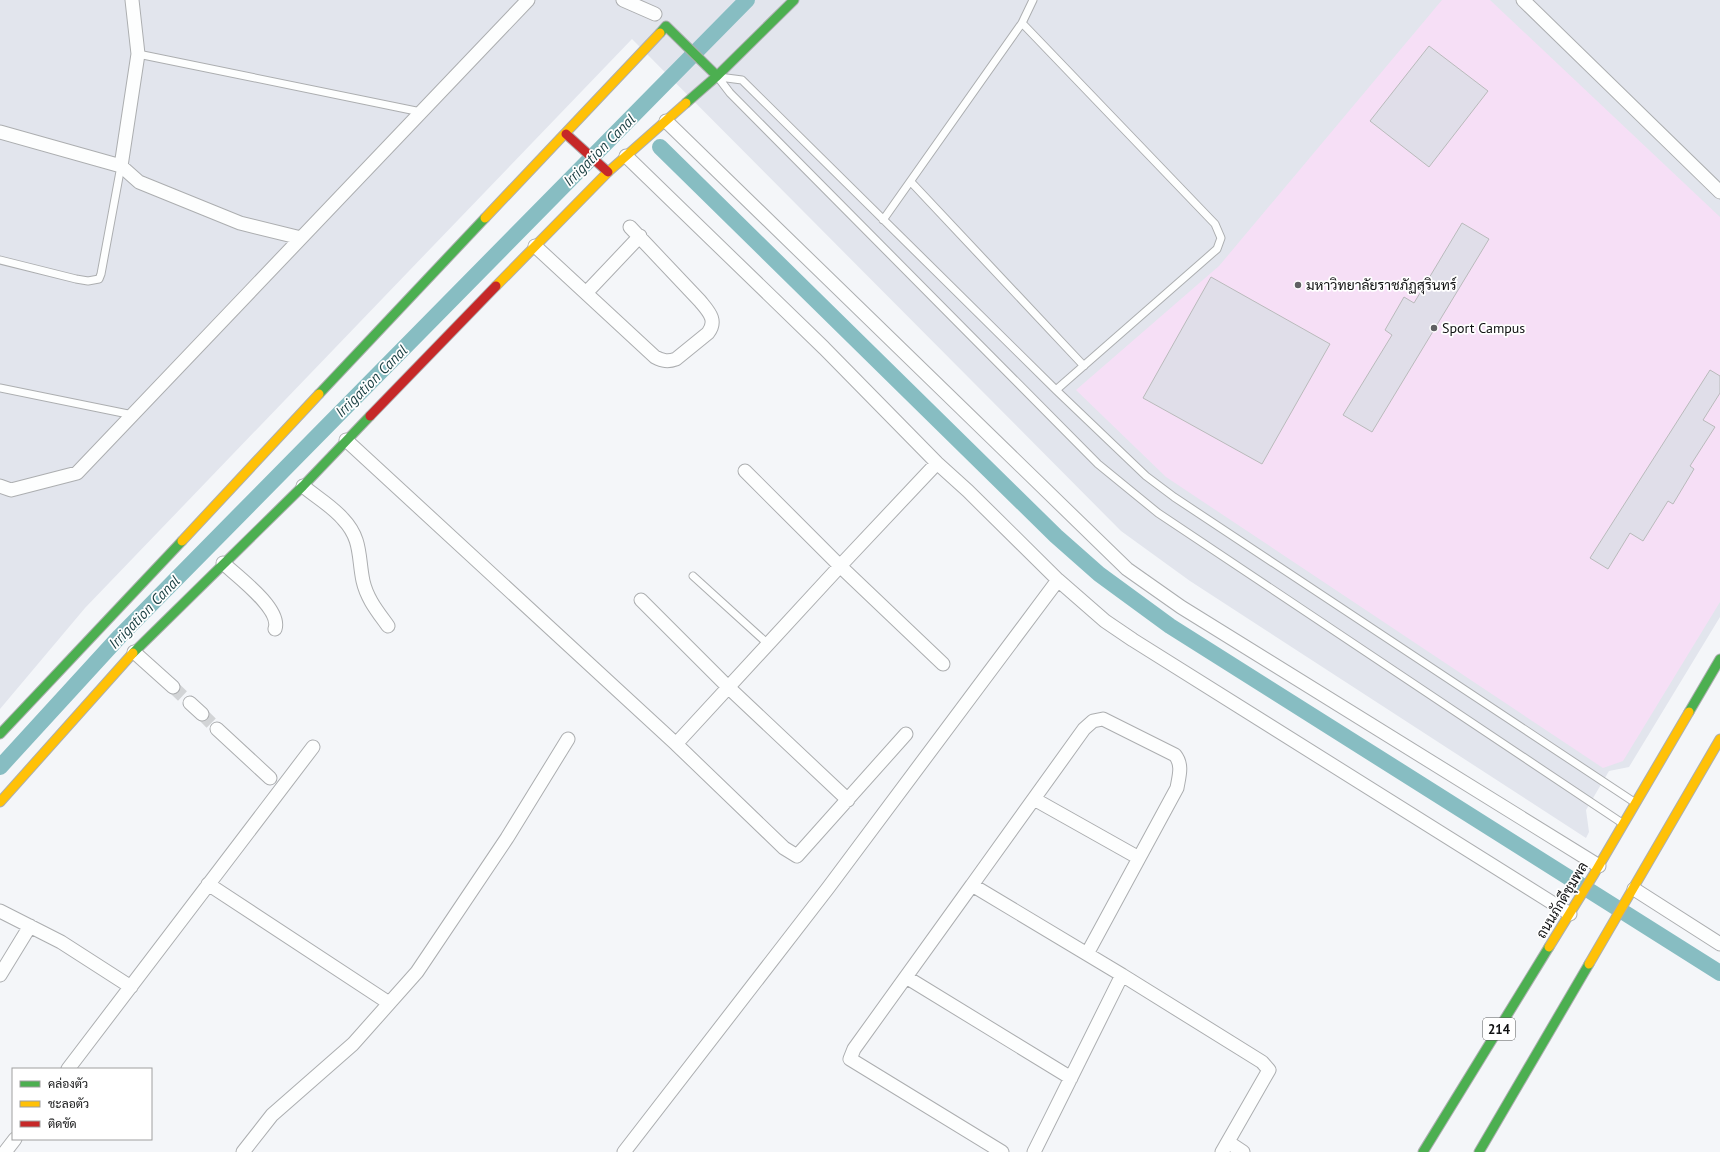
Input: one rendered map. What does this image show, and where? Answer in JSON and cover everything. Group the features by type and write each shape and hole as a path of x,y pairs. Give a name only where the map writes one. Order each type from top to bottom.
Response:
{"street":[{"path":"122,166 138,54 132,0"},
{"path":"0,486 11,490 77,474 528,0"},
{"path":"623,0 655,14"},
{"path":"648,0 655,14 717,76"},
{"path":"0,802 134,652 303,486 346,440 608,172 717,76 794,0"},
{"path":"1523,0 1719,190"},
{"path":"0,734 666,26"},
{"path":"666,121 1127,569 1181,607 1596,870"},
{"path":"0,132 122,166 140,182 240,223 301,238"},
{"path":"566,134 608,172"},
{"path":"626,156 824,348 937,463 968,491 1058,580 1105,621 1133,640 1572,910"},
{"path":"535,246 656,357 664,361 676,359 708,333 712,327 710,314 700,301 635,232 586,292"},
{"path":"346,440 676,744 794,856 798,856 906,734"},
{"path":"676,744 937,463"},
{"path":"745,471 840,566 943,664"},
{"path":"303,486 344,519 353,533 360,553 363,582 371,604 388,626"},
{"path":"223,563 267,604 276,619 275,629"},
{"path":"624,1152 828,888 1058,580"},
{"path":"641,600 728,687 848,800"},
{"path":"134,652 173,687"},
{"name":"ถนนภักดีชุมพล","path":"1423,1152 1624,824 1706,680 1720,659"},
{"path":"190,703 202,714"},
{"path":"1002,1152 850,1059 854,1049 1084,729 1093,721 1103,719 1175,755 1179,760 1180,771 1177,788 1087,954"},
{"path":"217,728 270,778"},
{"path":"1479,1152 1720,738"},
{"path":"243,1152 272,1115 353,1044 417,972 507,838 568,739"},
{"path":"69,1068 313,747"},
{"path":"1034,799 1139,858"},
{"path":"208,884 389,1003"},
{"path":"972,885 1122,975 1262,1062 1269,1070 1225,1147 1243,1152"},
{"path":"1630,894 1720,944"},
{"path":"0,911 61,942 131,987"},
{"path":"0,975 30,926"},
{"path":"1034,1152 1122,975"},
{"path":"906,977 1071,1078"},
{"path":"5,1152 14,1140"}],"lane":[{"path":"883,220 1022,23 1033,0"},
{"path":"1022,23 1215,224 1221,238 1217,249 1056,390"},
{"path":"138,54 421,112"},
{"path":"717,76 742,80 1056,390 1146,476 1174,497 1636,804"},
{"path":"717,76 730,93 1092,458 1158,513 1624,824"},
{"path":"0,260 76,279 88,281 99,279 122,166"},
{"path":"911,182 1084,366"},
{"path":"0,388 133,415"},
{"path":"693,576 768,644"}],"shaded area":[{"name":"มหาวิทยาลัยราชภัฏสุรินทร์","path":"0,0 1720,0 1720,617 1629,767 1609,771 1586,810 1589,832 1586,838 1190,581 1121,531 632,39 85,608 0,709"},
{"name":"Sport Campus","path":"1442,0 1490,0 1720,217 1720,602 1623,761 1603,768 1166,477 1076,390 1219,266"}],"building":[{"path":"1429,46 1488,91 1429,167 1370,121"},
{"path":"1462,223 1489,239 1372,432 1343,415 1392,335 1385,330 1404,297 1414,303"},
{"path":"1211,277 1330,344 1262,464 1143,398"},
{"path":"1710,370 1720,376 1720,393 1703,420 1715,427 1690,466 1694,469 1673,504 1668,501 1643,541 1630,533 1608,569 1590,558"}],"waterway":[{"name":"Irrigation Canal","path":"0,767 120,636 747,0"},
{"path":"660,147 1056,536 1099,574 1170,626 1720,973"}],"tunnel":[{"path":"173,687 190,703"},
{"path":"202,714 217,729"}],"traffic: fast":[{"path":"686,103 717,76 794,0"},
{"path":"660,33 666,26 717,76"},
{"path":"319,394 485,218"},
{"path":"133,653 303,486 370,416"},
{"path":"0,734 182,541"},
{"path":"1689,712 1720,659"},
{"path":"1423,1152 1549,947"},
{"path":"1479,1152 1589,964"}],"traffic: slow":[{"path":"485,218 660,33"},
{"path":"496,286 608,172 686,103"},
{"path":"182,541 319,394"},
{"path":"0,802 133,653"},
{"path":"1549,947 1594,874 1689,712"},
{"path":"1589,964 1720,739"}],"traffic: jam":[{"path":"566,134 608,172"},
{"path":"370,416 496,286"}],"place":[{"name":"มหาวิทยาลัยราชภัฏสุรินทร์","path":"1298,285"},
{"name":"Sport Campus","path":"1434,328"}]}
